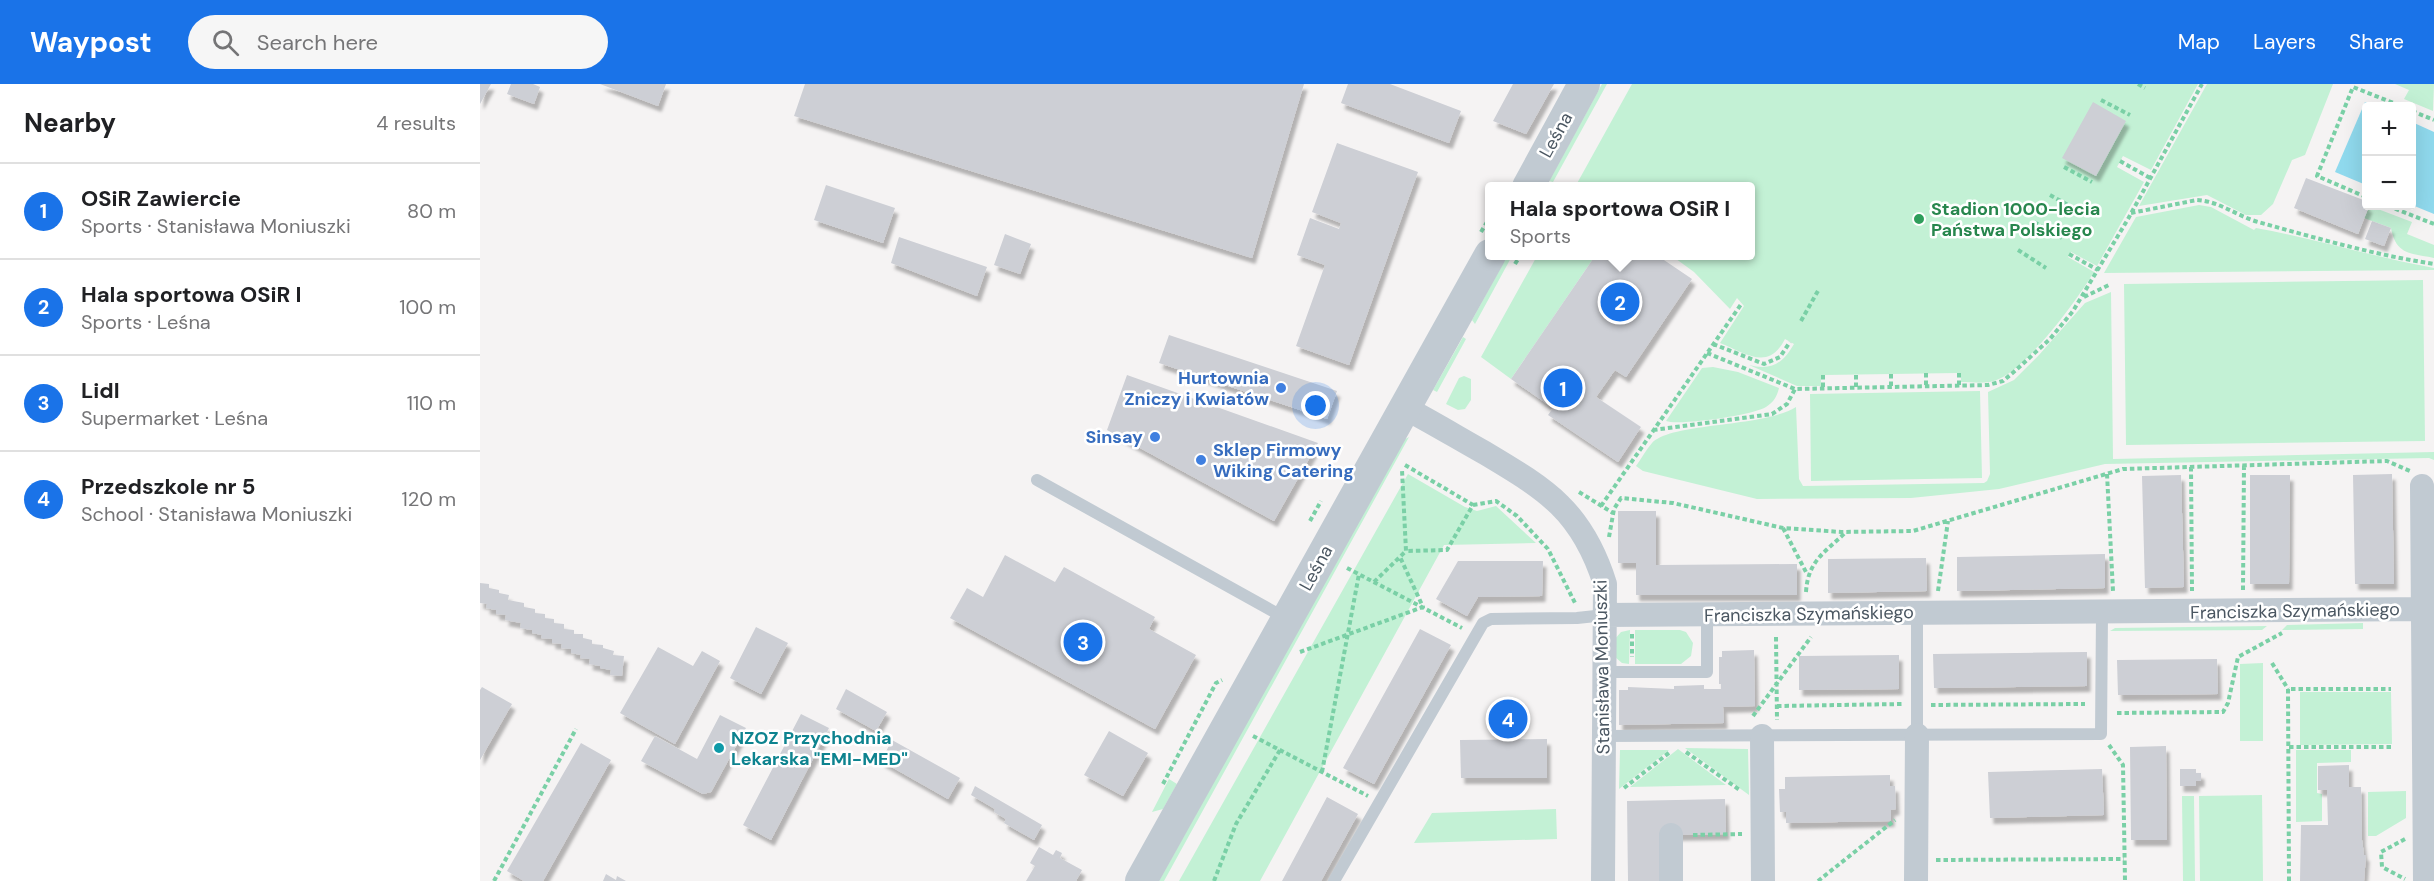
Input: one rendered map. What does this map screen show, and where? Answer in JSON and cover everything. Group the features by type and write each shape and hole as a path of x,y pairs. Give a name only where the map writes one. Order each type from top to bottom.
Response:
{"street":[{"name":"Leśna","path":"1529,182 1584,84"},
{"name":"Leśna","path":"1142,881 1487,260"},
{"name":"Stanisława Moniuszki","path":"1405,408 1532,481 1552,496 1576,524 1601,571 1605,584 1603,881"},
{"path":"2416,478 2428,609 2428,865"},
{"name":"Franciszka Szymańskiego","path":"1605,615 1707,616 1927,607 2108,605 2428,609"},
{"path":"1763,727 1763,881"},
{"path":"1916,871 1917,735"},
{"path":"1671,835 1671,881"}],"lane":[{"path":"1037,480 1288,619"},
{"path":"1603,736 1763,727 1917,735 2101,734 2097,708 2108,605"},
{"path":"1917,735 1927,607"},
{"name":"Franciszka Szymańskiego","path":"1334,881 1483,623 1491,619 1577,618 1605,615"},
{"path":"1605,672 1707,672 1707,616"}],"path":[{"path":"2138,84 2145,88"},
{"path":"1707,353 1795,389 1997,384 2003,381 2049,339 2083,297 2202,84"},
{"path":"2362,195 2317,176 2353,87 2391,102"},
{"path":"2101,100 2130,115"},
{"path":"2416,113 2434,120"},
{"path":"2120,161 2150,178"},
{"path":"2064,167 2092,182"},
{"path":"2049,195 2077,210"},
{"path":"2131,213 2207,200 2258,222 2393,258 2434,264"},
{"path":"2398,210 2434,224"},
{"path":"2034,222 2062,238"},
{"path":"2018,250 2046,268"},
{"path":"2069,254 2098,270"},
{"path":"2083,297 2111,284"},
{"path":"1801,321 1819,289"},
{"path":"1601,506 1742,303"},
{"path":"1713,344 1764,364 1780,357 1790,342"},
{"path":"1926,373 1926,386"},
{"path":"1959,373 1959,385"},
{"path":"1891,374 1891,387"},
{"path":"1823,375 1823,389"},
{"path":"1856,375 1856,388"},
{"path":"1652,430 1765,416 1783,408 1790,401 1795,389"},
{"path":"1613,513 1621,498 1673,504 1783,528 1846,532 1913,531 2123,469 2387,461 2416,478"},
{"path":"2243,597 2244,465"},
{"path":"1406,551 1403,467 1473,504 1496,501 1517,516 1548,549 1577,608"},
{"path":"2192,467 2193,597"},
{"path":"2107,474 2108,605"},
{"path":"1374,582 1406,551 1447,550 1473,504"},
{"path":"1927,607 1948,520"},
{"path":"1783,528 1808,574"},
{"path":"1805,602 1808,574 1819,557 1846,532"},
{"path":"1400,557 1423,607"},
{"path":"1347,568 1462,628"},
{"path":"1322,772 1359,574"},
{"path":"1300,652 1423,607"},
{"path":"1632,615 1632,672"},
{"path":"1924,705 2223,712 2228,703 2238,657 2282,633"},
{"path":"1763,727 1777,706 1776,637"},
{"path":"1763,727 1777,684 1811,637"},
{"path":"2272,663 2288,689 2289,881"},
{"path":"2288,689 2391,689"},
{"path":"1777,706 1910,704"},
{"path":"494,881 576,729"},
{"path":"2101,734 2123,765 2125,881"},
{"path":"1254,736 1368,796"},
{"path":"1616,794 1678,746 1742,792"},
{"path":"2289,747 2391,747"},
{"path":"1214,881 1236,824 1280,750"},
{"path":"1818,881 1916,802"},
{"path":"1671,835 1752,834"},
{"path":"1916,871 2124,859"}],"green space":[{"path":"1602,84 1607,84 1553,182 1549,181"},
{"name":"Stadion 1000-lecia Państwa Polskiego","path":"1632,84 2198,84 2151,170 2123,156 2117,167 2144,182 2097,266 2071,252 2068,257 2094,272 2076,300 2035,350 2020,364 1994,381 1982,383 1961,382 1961,373 1825,375 1821,376 1821,386 1797,386 1749,365 1764,367 1776,364 1786,356 1794,344 1785,339 1771,355 1756,357 1720,343 1744,306 1737,298 1730,309 1694,272 1678,260 1755,260 1755,182 1578,182"},
{"path":"2207,84 2333,84 2305,155 2292,160 2273,204 2261,215 2246,215 2207,195 2139,206"},
{"path":"2395,84 2434,84 2433,111 2416,102 2404,99 2409,90"},
{"path":"2199,205 2211,207 2254,230 2256,228 2301,237 2434,268 2434,270 2104,273 2136,217"},
{"path":"2368,210 2380,210 2412,222 2407,234 2434,245 2434,258 2405,251 2396,243 2391,228 2364,218"},
{"path":"1505,260 1510,260 1475,324 1472,320"},
{"path":"1535,260 1592,260 1511,379 1481,357"},
{"path":"2423,280 2425,441 2126,445 2124,284"},
{"path":"2111,292 2113,459 2434,452 2434,460 2429,458 2105,464 1999,489 1911,498 1757,499 1643,471 1636,466 1652,443 1663,436 1678,431 1762,419 1796,407 1799,479 1803,486 1984,483 1990,474 1988,392 2014,380 2085,303"},
{"path":"1463,337 1466,339 1437,392 1433,390"},
{"path":"1713,367 1738,372 1779,388 1777,394 1766,407 1747,413 1700,421 1666,421 1702,368"},
{"path":"1464,376 1471,379 1471,400 1465,409 1458,410 1446,404 1459,378"},
{"path":"1980,391 1982,478 1811,481 1810,394"},
{"path":"1409,437 1164,881 1159,881 1402,441"},
{"path":"1408,474 1465,507 1477,511 1496,506 1536,543 1444,545 1260,881 1179,881"},
{"path":"2363,623 2363,629 2282,630 2287,625"},
{"path":"2267,626 2262,630 2110,631 2115,628"},
{"path":"1630,630 1629,664 1622,663 1615,657 1614,640 1621,632"},
{"path":"1635,630 1686,632 1693,643 1691,656 1681,664 1635,664"},
{"path":"2263,663 2263,741 2240,741 2240,664"},
{"path":"2300,692 2391,692 2392,744 2300,745"},
{"path":"1685,748 1748,749 1749,795"},
{"path":"1678,749 1726,785 1630,787"},
{"path":"1620,750 1669,750 1619,789"},
{"path":"2296,750 2351,750 2351,762 2317,763 2317,793 2322,794 2322,821 2296,822"},
{"path":"1169,779 1177,784 1163,809 1152,812"},
{"path":"2406,791 2406,818 2376,836 2368,836 2368,792"},
{"path":"2262,795 2263,881 2200,881 2199,796"},
{"path":"2182,796 2194,796 2195,881 2183,881"},
{"path":"1556,809 1557,839 1414,843 1432,813"}],"water":[{"path":"2362,109 2362,183 2335,172"},
{"path":"2416,124 2434,132 2434,214 2416,207"}],"building":[{"path":"480,84 491,84 480,104"},
{"path":"511,84 533,84 540,87 534,104 507,94"},
{"path":"600,84 666,84 658,106"},
{"path":"805,84 1304,84 1252,258 794,116"},
{"path":"1348,84 1390,84 1461,111 1449,143 1341,103"},
{"path":"1513,84 1554,84 1526,134 1493,121"},
{"path":"2093,102 2126,121 2096,176 2062,158"},
{"path":"1337,143 1418,172 1349,365 1296,346 1325,265 1297,255 1310,218 1339,229 1341,223 1312,212"},
{"path":"2306,178 2362,199 2362,210 2367,210 2358,234 2294,208"},
{"path":"826,185 895,208 883,243 814,220"},
{"path":"2372,221 2391,228 2384,246 2365,239"},
{"path":"1005,234 1031,244 1020,274 994,265"},
{"path":"899,237 987,267 977,296 891,263"},
{"path":"1592,260 1664,260 1692,279 1626,377 1615,370 1596,397 1641,427 1618,462 1548,415 1553,408 1511,379"},
{"name":"Hurtownia Zniczy i Kwiatów","path":"1169,335 1337,391 1327,419 1159,363"},
{"path":"1127,375 1318,443 1274,521 1107,430"},
{"path":"2392,474 2394,584 2355,584 2353,475"},
{"path":"2181,475 2184,587 2145,588 2142,476"},
{"path":"2250,475 2290,475 2289,584 2250,584"},
{"path":"1618,511 1656,511 1656,565 1797,564 1797,595 1636,595 1636,563 1618,563"},
{"path":"2105,554 2105,588 1957,591 1957,557"},
{"path":"1005,555 1055,582 1064,567 1155,617 1149,629 1196,655 1155,729 950,618 967,588 983,597"},
{"path":"1926,558 1927,591 1828,593 1828,559"},
{"path":"1458,561 1543,561 1542,596 1478,597 1467,616 1436,599"},
{"path":"480,583 489,584 489,588 509,595 508,600 524,603 524,607 535,609 535,613 545,614 545,618 554,619 554,623 564,624 564,629 574,630 574,634 583,634 583,638 592,640 592,644 603,645 603,648 614,651 613,655 624,656 622,676 610,675 611,670 589,664 590,659 580,658 581,655 571,653 571,649 561,648 562,644 552,643 552,639 541,638 542,635 532,633 532,630 520,628 521,623 505,620 506,615 496,614 496,610 486,608 487,604 480,603"},
{"path":"756,627 788,643 761,694 730,678"},
{"path":"1420,629 1451,645 1374,784 1343,768"},
{"path":"658,647 693,666 702,651 720,661 675,744 620,713"},
{"path":"1754,650 1755,706 1723,707 1724,723 1619,725 1619,690 1628,690 1628,687 1674,689 1674,686 1704,685 1704,689 1721,689 1719,657 1722,657 1722,651"},
{"path":"2087,652 2087,686 1934,688 1933,654"},
{"path":"1899,655 1899,689 1799,690 1799,656"},
{"path":"2217,659 2218,694 2118,695 2117,660"},
{"path":"482,687 512,704 480,760 480,690"},
{"path":"846,689 887,712 876,731 836,709"},
{"path":"801,714 829,728 771,840 743,825"},
{"name":"NZOZ Przychodnia Lekarska \"EMI-MED\"","path":"720,715 746,728 711,792 703,794 641,761 655,736 697,759"},
{"path":"1109,731 1148,753 1123,796 1084,775"},
{"path":"1547,739 1547,778 1461,778 1460,740"},
{"path":"892,740 960,778 948,799 881,761"},
{"path":"581,743 611,760 543,881 524,881 507,871"},
{"path":"2166,746 2167,840 2131,840 2130,747"},
{"path":"2349,765 2349,787 2361,787 2362,840 2364,855 2366,855 2364,881 2300,881 2301,825 2328,825 2327,790 2318,790 2318,766"},
{"path":"2102,769 2104,815 1990,818 1988,772"},
{"path":"2180,769 2196,769 2196,773 2201,773 2201,781 2196,781 2196,786 2180,786"},
{"path":"1890,775 1890,786 1895,786 1896,809 1891,810 1891,821 1786,823 1786,812 1780,812 1779,789 1785,789 1785,777"},
{"path":"975,786 1042,825 1034,840 1004,823 1006,819 994,812 995,809 971,795"},
{"path":"1327,797 1358,814 1321,881 1282,881"},
{"path":"1725,799 1726,834 1666,835 1663,881 1628,881 1627,801"},
{"path":"1039,847 1053,855 1056,850 1062,853 1060,858 1082,870 1076,881 1026,881 1035,866 1030,863"},
{"path":"606,874 616,880 617,876 626,881 603,881"}],"place":[{"name":"Stadion 1000-lecia Państwa Polskiego","path":"1919,219"},
{"name":"Hala sportowa OSiR I","path":"1620,302"},
{"name":"Hurtownia Zniczy i Kwiatów","path":"1281,388"},
{"name":"OSiR Zawiercie","path":"1563,388"},
{"name":"Sinsay","path":"1155,437"},
{"name":"Sklep Firmowy Wiking Catering","path":"1201,460"},
{"name":"Lidl","path":"1083,642"},
{"name":"Przedszkole nr 5","path":"1508,719"},
{"name":"NZOZ Przychodnia Lekarska \"EMI-MED\"","path":"719,748"}]}
